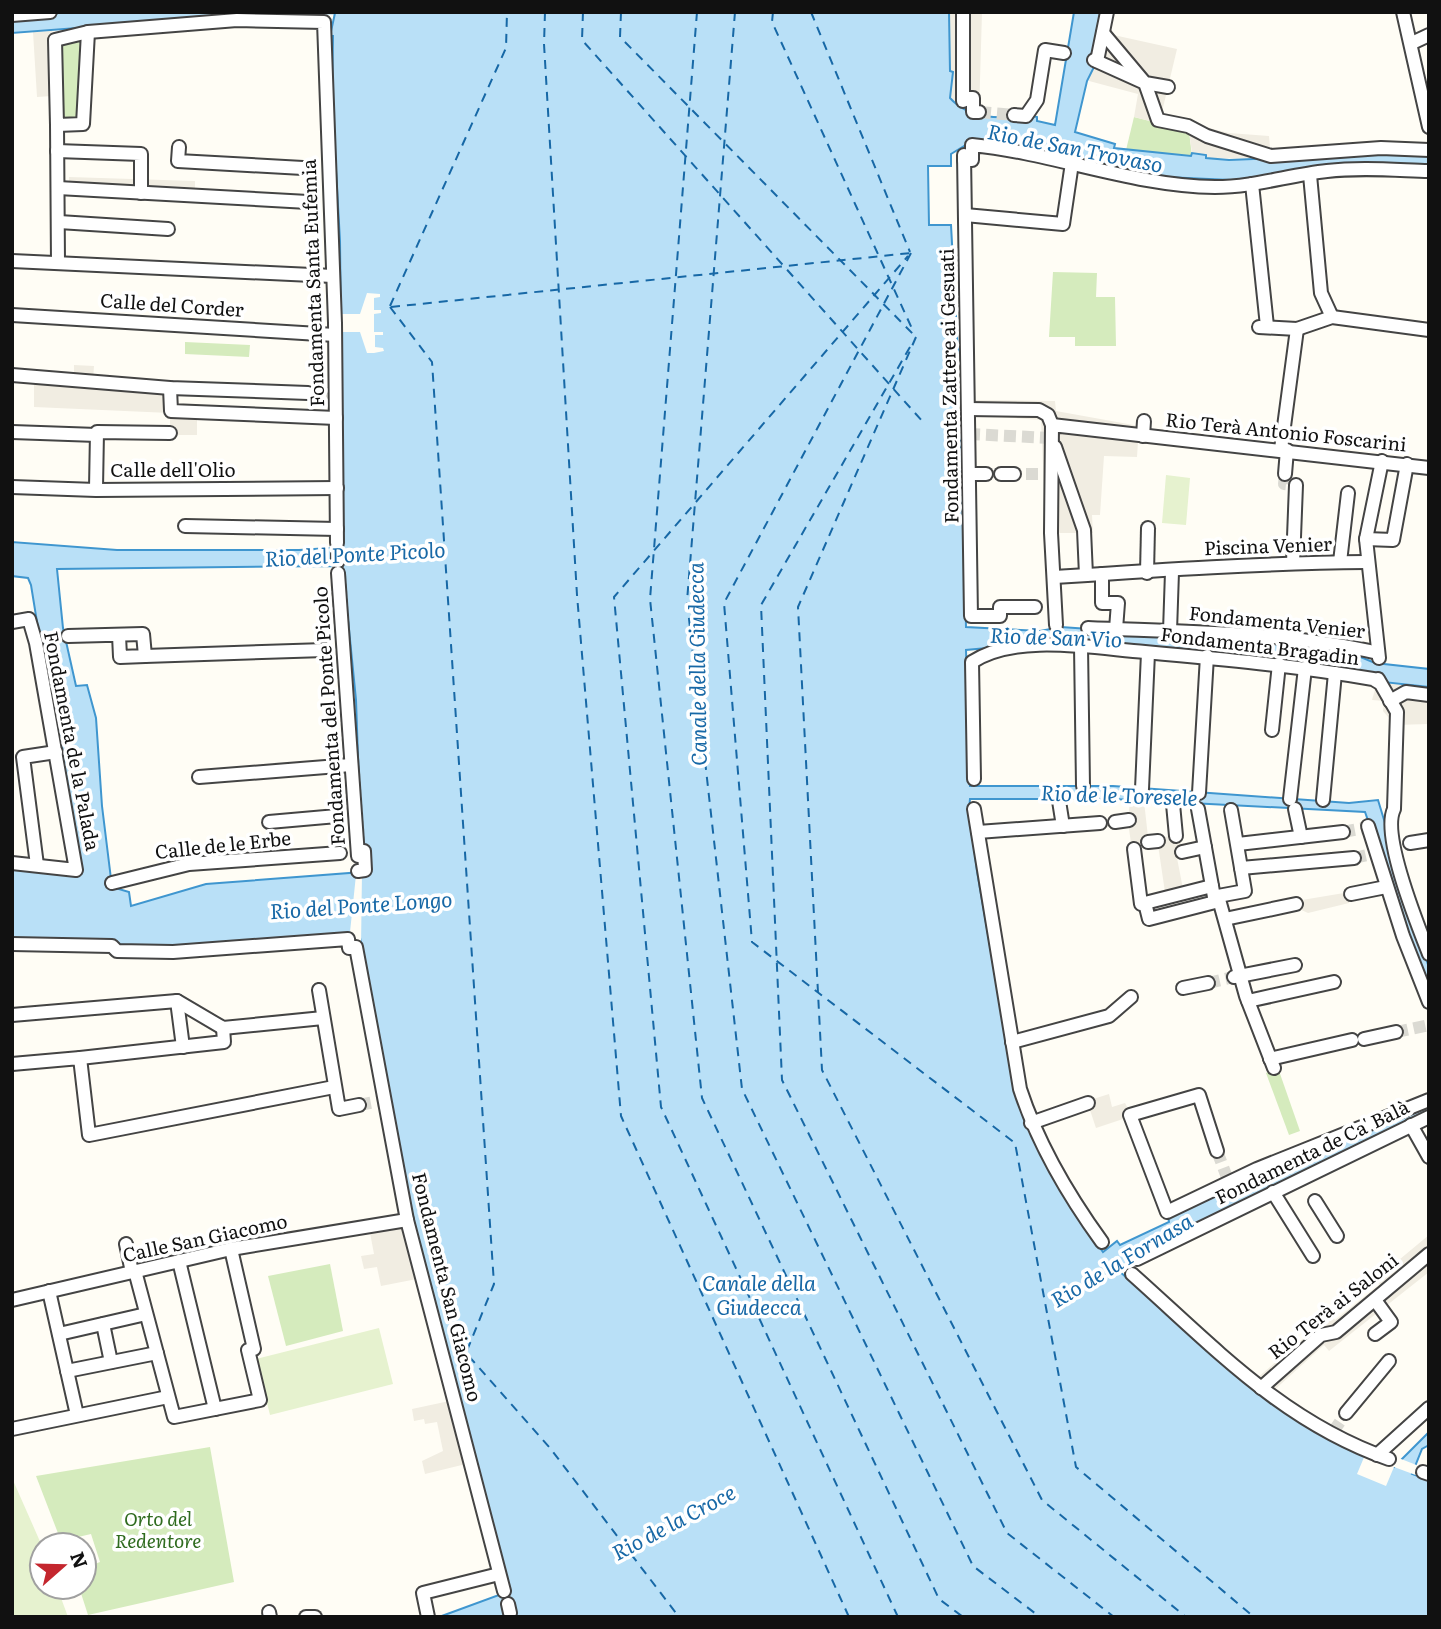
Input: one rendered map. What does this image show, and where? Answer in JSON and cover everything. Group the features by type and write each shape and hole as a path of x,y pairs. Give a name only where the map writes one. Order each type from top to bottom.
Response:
{"street":[{"path":"12,15 50,12"},
{"path":"963,12 963,99 973,97 973,112 979,112"},
{"path":"1107,12 1096,60 1144,83 1168,87"},
{"path":"1403,12 1429,127"},
{"name":"Fondamenta Santa Eufemia","path":"88,32 240,20 324,22 325,169 320,203 333,276 338,558"},
{"path":"57,125 83,124 88,32 55,40 57,125 62,152 58,188 58,263"},
{"path":"1103,33 1144,83 1158,120 1207,131 1271,156 1381,148 1429,150"},
{"path":"1412,43 1429,35"},
{"path":"1020,116 1037,100 1045,50 1064,53"},
{"name":"Fondamenta Zattere ai Gesuati","path":"1035,607 1000,607 1000,616 971,615 969,474 974,409 964,158 972,160 972,145 1018,149 1072,163"},
{"path":"179,147 178,161 303,168"},
{"path":"62,152 141,154 141,186"},
{"path":"965,215 1063,224 1072,163 1141,179 1214,187 1366,169 1429,171"},
{"path":"1310,175 1321,293 1332,317"},
{"path":"1252,184 1263,327 1300,327 1332,317 1429,330"},
{"path":"58,188 141,186 194,196 320,203"},
{"path":"59,222 168,229"},
{"path":"12,261 333,276"},
{"name":"Calle del Corder","path":"12,315 333,334"},
{"path":"1285,474 1284,450 1300,327"},
{"path":"12,375 34,376 39,380 308,393"},
{"path":"171,388 171,411 336,418"},
{"path":"974,409 1039,410 1051,426 1084,530 1086,575"},
{"path":"1141,435 1144,421"},
{"path":"1051,426 1046,474 1055,577 1056,625"},
{"name":"Rio Terà Antonio Foscarini","path":"1051,426 1141,435 1239,438 1284,450 1429,468"},
{"path":"12,432 97,435"},
{"path":"96,488 97,432 170,433"},
{"path":"1366,562 1366,539 1381,461"},
{"path":"1366,539 1393,540 1407,464"},
{"path":"969,474 986,474"},
{"path":"1293,563 1296,485"},
{"name":"Calle dell'Olio","path":"12,487 337,488"},
{"path":"1340,562 1348,493"},
{"path":"185,526 337,529"},
{"path":"1147,573 1148,528"},
{"name":"Fondamenta del Ponte Picolo","path":"338,558 341,649 351,765 352,853 364,851 365,870 358,871"},
{"name":"Piscina Venier","path":"1055,577 1172,572 1211,566 1366,562"},
{"name":"Fondamenta Venier","path":"1088,628 1170,631 1349,646 1379,656 1366,562"},
{"path":"1170,631 1172,572"},
{"path":"1102,574 1102,603 1118,598 1116,629"},
{"name":"Fondamenta de la Palada","path":"12,622 29,619 76,870 37,865"},
{"path":"68,636 143,634 145,656"},
{"path":"119,635 120,657 325,650"},
{"name":"Fondamenta Bragadin","path":"974,779 972,662 988,652 1048,645 1081,646 1279,664 1378,681 1398,716"},
{"path":"1081,646 1083,786"},
{"path":"1142,789 1148,653"},
{"path":"1199,793 1207,656"},
{"path":"1272,730 1279,664"},
{"path":"1301,836 1292,804 1304,668"},
{"path":"1322,800 1335,673"},
{"path":"1429,695 1406,692 1398,716 1394,809 1389,816 1400,845 1429,954"},
{"path":"12,863 37,865 23,757 56,752"},
{"path":"199,778 351,765"},
{"path":"1059,801 1063,826"},
{"path":"1173,804 1176,836"},
{"path":"974,809 1020,1089 1031,1123 1079,1210 1102,1242"},
{"path":"1198,809 1237,976 1272,1064 1396,1031"},
{"path":"1134,849 1141,904 1245,891 1231,810"},
{"path":"269,822 337,816"},
{"path":"1115,822 1129,820"},
{"path":"978,832 1100,823"},
{"path":"1368,826 1386,887 1429,1002"},
{"path":"1238,844 1343,832"},
{"path":"1400,845 1429,839"},
{"path":"1182,852 1205,848"},
{"name":"Calle de le Erbe","path":"112,883 177,866 352,853"},
{"path":"1241,868 1354,858"},
{"path":"1351,894 1386,887"},
{"path":"1224,919 1296,904"},
{"name":"Fondamenta San Giacomo","path":"12,944 112,946 117,951 173,952 352,940 407,1220 507,1603"},
{"path":"1237,976 1295,965"},
{"path":"1248,1001 1334,982"},
{"path":"1183,988 1208,983"},
{"path":"319,990 338,1109 359,1105"},
{"path":"1012,1042 1109,1016 1132,997"},
{"path":"12,1015 177,1001 223,1028 323,1018"},
{"path":"177,1001 183,1047"},
{"path":"12,1064 224,1042 223,1028"},
{"path":"80,1058 89,1135 334,1087"},
{"path":"1217,1151 1199,1095 1130,1115 1167,1212 1229,1183 1429,1100"},
{"path":"1031,1123 1088,1103"},
{"name":"Fondamenta de Ca' Balà","path":"1137,1259 1429,1117"},
{"path":"1410,1125 1429,1157"},
{"path":"1273,1192 1313,1256"},
{"path":"1315,1201 1337,1236"},
{"name":"Calle San Giacomo","path":"12,1300 231,1249 407,1220"},
{"path":"126,1244 174,1417 260,1400 248,1350 254,1349 231,1249"},
{"path":"158,1252 160,1266"},
{"name":"Rio Terà ai Saloni","path":"1261,1388 1321,1335 1336,1332 1429,1254"},
{"path":"179,1261 215,1409"},
{"path":"1132,1274 1261,1388 1332,1434 1383,1457 1429,1408"},
{"path":"49,1291 77,1415"},
{"path":"1375,1334 1391,1322 1376,1300"},
{"path":"59,1334 146,1314"},
{"path":"103,1324 111,1362"},
{"path":"67,1371 157,1353"},
{"path":"1346,1413 1389,1361"},
{"path":"12,1429 168,1397"},
{"path":"429,1617 423,1593 499,1574"},
{"path":"306,1617 314,1617"}],"green space":[{"path":"85,37 81,122 61,122 60,44"},
{"path":"1134,117 1189,131 1192,157 1126,150"},
{"path":"1053,272 1097,273 1096,297 1115,297 1116,346 1075,346 1075,337 1049,337"},
{"path":"185,342 250,345 249,357 185,354"},
{"path":"1166,475 1190,478 1186,525 1162,523"},
{"path":"1278,1068 1300,1131 1289,1135 1266,1073"},
{"path":"330,1264 343,1331 286,1346 268,1276"},
{"path":"379,1328 393,1384 270,1415 256,1359"},
{"name":"Orto del Redentore","path":"210,1447 234,1582 88,1615 84,1601 98,1601 98,1531 57,1531 36,1476"},
{"path":"12,1478 35,1531 28,1531 28,1601 62,1601 68,1617 12,1617"}],"shaded area":[{"path":"949,12 982,12 979,115 968,101 958,101 957,106 950,98"},
{"path":"91,28 87,132 55,132 52,96 37,97 33,32 52,31 52,40 60,39 60,30","holes":["85,38 81,122 61,122 60,44"]},
{"path":"1100,32 1177,49 1161,116 1229,133 1269,136 1271,159 1206,158 1206,155 1192,153 1189,131 1134,117 1138,94 1089,81"},
{"path":"69,177 195,181 195,196 69,190"},
{"path":"74,365 94,366 93,380 172,385 172,409 197,410 197,435 170,435 170,413 34,407 34,373 74,375"},
{"path":"972,400 1055,401 1056,411 1139,426 1137,457 1104,456 1100,515 1092,515 1093,533 1046,533 1041,420 987,416"},
{"path":"1378,679 1429,687 1429,724 1395,725 1383,711 1384,701 1372,700"},
{"path":"1130,800 1144,801 1149,846 1132,850 1128,822"},
{"path":"1179,835 1183,857 1177,858 1184,894 1166,899 1157,838"},
{"path":"1350,892 1349,903 1308,913 1297,908 1296,901"},
{"path":"1109,1094 1112,1107 1125,1103 1132,1116 1096,1128 1087,1101"},
{"path":"411,1215 427,1277 381,1286 377,1267 364,1269 361,1256 374,1254 368,1222"},
{"path":"1429,1235 1429,1272 1329,1351 1324,1345 1271,1393 1256,1379 1331,1315 1335,1320 1379,1285 1376,1279"},
{"path":"454,1400 470,1463 425,1474 422,1461 443,1451 437,1422 425,1424 424,1419 414,1421 412,1409"}],"water":[{"name":"Canale della Giudecca","path":"59,12 949,12 950,71 953,72 950,98 976,114 997,117 1028,115 1037,117 1037,121 1055,125 1074,12 1104,12 1094,67 1087,81 1075,132 1115,144 1114,148 1191,156 1192,153 1206,155 1206,158 1229,160 1429,152 1429,169 1230,183 1230,180 1143,176 969,143 951,154 951,166 928,166 929,225 951,225 958,353 953,353 954,399 963,461 966,627 1040,631 1061,627 1334,646 1375,663 1429,669 1429,687 1033,644 966,650 970,786 1113,786 1349,803 1378,800 1429,968 1429,995 1365,812 1113,799 970,799 969,809 1015,1091 1035,1142 1075,1213 1103,1252 1117,1241 1120,1245 1169,1222 1168,1216 1234,1184 1429,1104 1429,1114 1136,1256 1119,1271 1264,1398 1334,1442 1394,1467 1429,1432 1429,1445 1422,1449 1412,1474 1429,1480 1429,1617 439,1617 510,1591 469,1452 411,1215 359,932 173,947 12,940 12,868 78,875 31,585 28,578 12,576 12,542 117,550 299,550 343,547 340,241 332,100 333,36 330,36 335,13 221,17 12,33 12,17","holes":["335,566 343,569 356,700 362,872 206,884 131,906 129,892 112,887 102,806 96,718 87,685 76,686 63,628 57,569"]}],"pier":[{"path":"367,293 380,294 380,297 374,298 374,310 381,310 381,313 374,314 374,332 383,332 383,335 375,335 375,347 383,348 384,351 367,353 360,332 340,332 340,314 360,314"},
{"path":"358,856 362,872 361,947 357,947 356,935 351,935 350,932"},
{"path":"1365,1455 1393,1463 1396,1457 1419,1466 1417,1472 1422,1474 1421,1477 1394,1467 1386,1486 1357,1474"}],"ferry route":[{"path":"390,306 506,48 507,12"},
{"path":"545,12 544,44 577,595 621,1116 849,1617"},
{"path":"583,12 582,40 923,422"},
{"path":"621,12 620,37 915,336"},
{"path":"697,12 650,599 702,1098 939,1599 963,1617"},
{"path":"735,12 687,601 742,1089 973,1566 1040,1617"},
{"path":"773,12 772,22 914,333"},
{"path":"811,12 910,252"},
{"path":"911,253 724,603 752,942 1015,1143 1076,1467 1254,1617"},
{"path":"391,307 911,253"},
{"path":"898,1617 661,1107 614,597 908,256"},
{"path":"390,307 432,362 494,1284 466,1353 550,1448 679,1617"},
{"path":"916,337 798,607 822,1070 1042,1500 1186,1617"},
{"path":"910,347 761,605 782,1080 1007,1533 1114,1617"}],"tunnel":[{"path":"979,112 1014,115"},
{"path":"303,168 321,169"},
{"path":"308,202 322,203"},
{"path":"308,393 332,393"},
{"path":"968,434 1052,438"},
{"path":"1026,474 1041,474"},
{"path":"1285,474 1284,484 1296,485"},
{"path":"1343,832 1369,827"},
{"path":"1354,858 1376,853"},
{"path":"1208,983 1234,977"},
{"path":"1396,1032 1429,1025"},
{"path":"359,1105 380,1101"},
{"path":"1217,1151 1228,1180"},
{"path":"1333,1432 1346,1413"}],"water label":[{"name":"Rio de San Trovaso","path":"1075,149"},
{"name":"Rio del Ponte Picolo","path":"355,555"},
{"name":"Rio de San Vio","path":"1056,638"},
{"name":"Rio de le Toresele","path":"1119,796"},
{"name":"Rio del Ponte Longo","path":"361,906"},
{"name":"Rio de la Fornasa","path":"1122,1261"},
{"name":"Rio de la Croce","path":"674,1523"}]}
